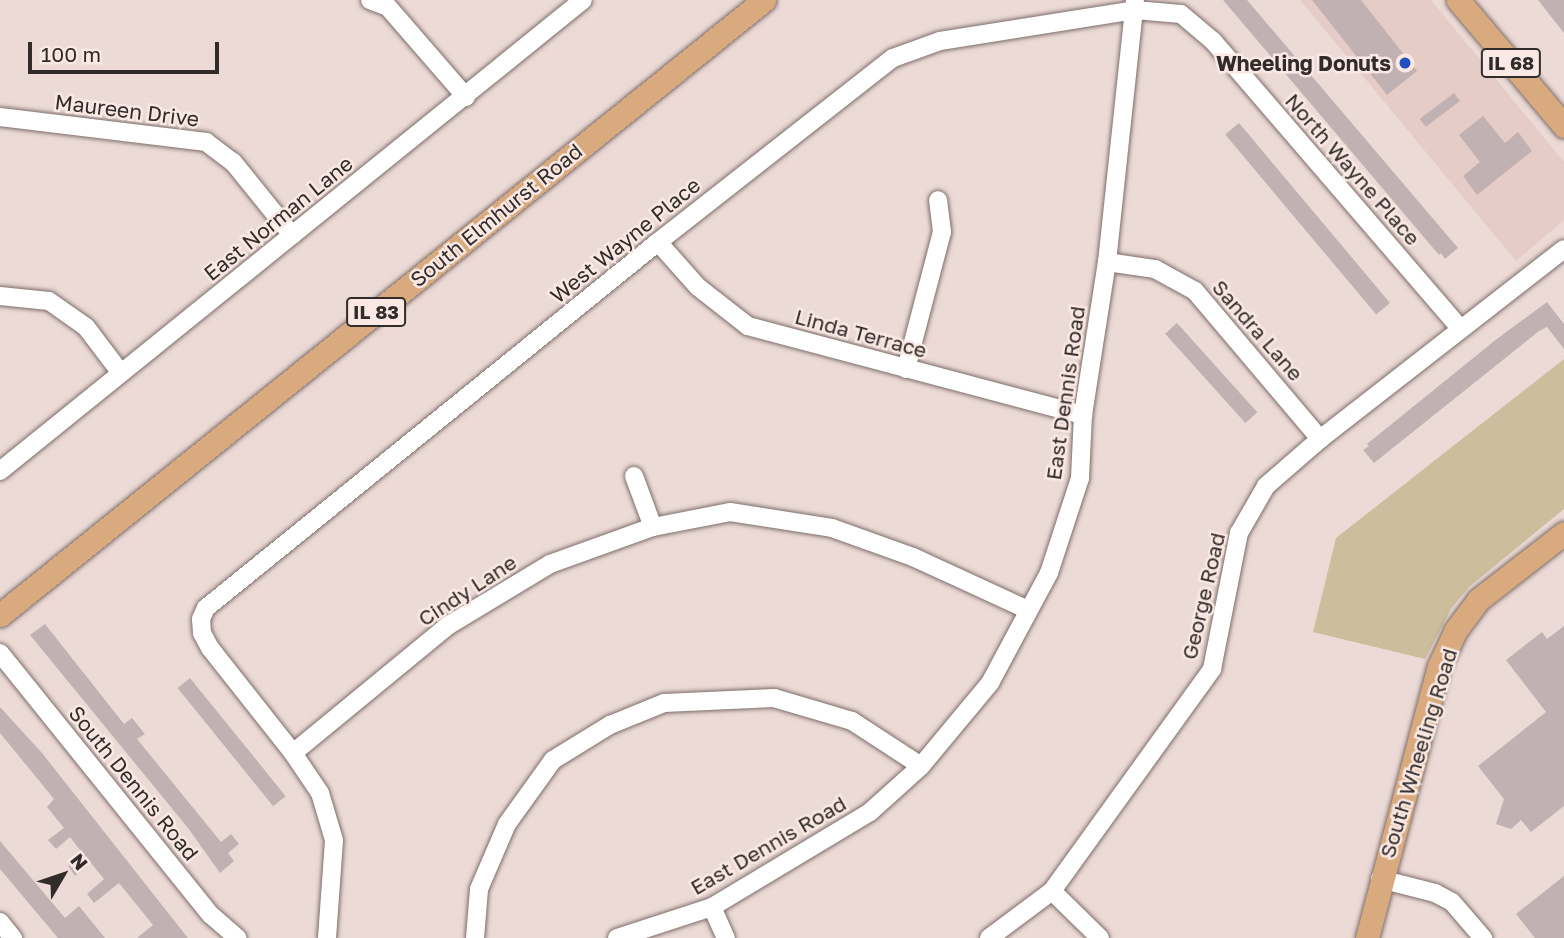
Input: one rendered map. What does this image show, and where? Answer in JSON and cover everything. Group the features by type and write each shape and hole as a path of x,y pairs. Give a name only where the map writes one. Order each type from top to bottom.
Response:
{"main road":[{"name":"South Elmhurst Road","path":"0,615 764,0"},
{"name":"IL 68","path":"1458,0 1564,126"},
{"name":"South Wheeling Road","path":"1367,938 1380,879 1439,666 1455,631 1478,600 1564,533"}],"street":[{"path":"370,0 388,7 466,97"},
{"name":"East Norman Lane","path":"0,471 583,0"},
{"name":"West Wayne Place","path":"293,753 210,648 202,633 201,619 214,600 658,242 893,58 940,41 1135,5"},
{"name":"East Dennis Road","path":"617,938 712,907 870,812 920,766 990,682 1049,573 1080,478 1083,415 1107,262 1135,5"},
{"name":"North Wayne Place","path":"1135,5 1181,14 1213,41 1461,329"},
{"name":"Maureen Drive","path":"0,117 206,142 233,162 292,235"},
{"path":"906,369 942,232 938,200"},
{"name":"Linda Terrace","path":"658,242 698,287 748,326 1083,415"},
{"name":"George Road","path":"989,938 1052,891 1212,669 1239,533 1266,486 1320,439 1564,249"},
{"name":"Sandra Lane","path":"1107,262 1155,269 1195,291 1320,439"},
{"path":"0,296 49,302 86,327 120,372"},
{"path":"634,476 653,527"},
{"name":"Cindy Lane","path":"293,753 449,625 550,564 653,527 730,512 832,528 913,557 1028,610"},
{"name":"South Dennis Road","path":"0,653 211,915 237,938"},
{"path":"475,938 479,889 507,824 554,760 610,725 664,703 774,698 852,721 920,766"},
{"path":"293,753 320,793 334,840 327,938"},
{"path":"1380,879 1435,893 1452,902 1483,938"},
{"path":"1052,891 1100,938"},
{"path":"712,907 726,938"},
{"path":"0,922 13,938"}],"shaded area":[{"path":"1300,0 1431,0 1564,162 1564,220 1516,261"},
{"path":"1564,359 1564,509 1469,587 1451,609 1425,659 1313,632 1336,538"}],"building":[{"path":"1223,0 1247,0 1458,248 1445,259 1441,253 1439,255"},
{"path":"1312,0 1361,0 1417,71 1387,95"},
{"path":"1538,0 1564,0 1564,33"},
{"path":"1454,93 1460,101 1426,127 1420,119"},
{"path":"1483,116 1505,143 1518,132 1532,151 1477,195 1463,176 1480,162 1459,135"},
{"path":"1239,123 1390,303 1376,315 1225,135"},
{"path":"1547,302 1564,324 1564,349 1547,327 1539,331 1374,463 1363,450 1369,446 1367,444"},
{"path":"1177,323 1257,412 1245,423 1165,334"},
{"path":"45,624 124,724 132,718 145,734 137,739 221,842 231,834 239,844 228,853 234,861 220,873 188,828 30,635"},
{"path":"1564,626 1564,806 1531,832 1521,820 1511,829 1496,824 1504,799 1478,766 1546,712 1506,660 1542,632 1547,639"},
{"path":"190,678 286,796 273,806 178,688"},
{"path":"0,707 42,753 188,938 137,938 153,925 119,883 94,903 87,894 104,879 91,863 75,876 68,866 83,854 70,837 56,849 48,840 64,828 47,807 54,799 0,733"},
{"path":"0,841 65,918 79,906 105,938 58,938 0,869"},
{"path":"1564,876 1564,938 1535,938 1516,914"}],"place":[{"name":"Wheeling Donuts","path":"1405,63"}]}
